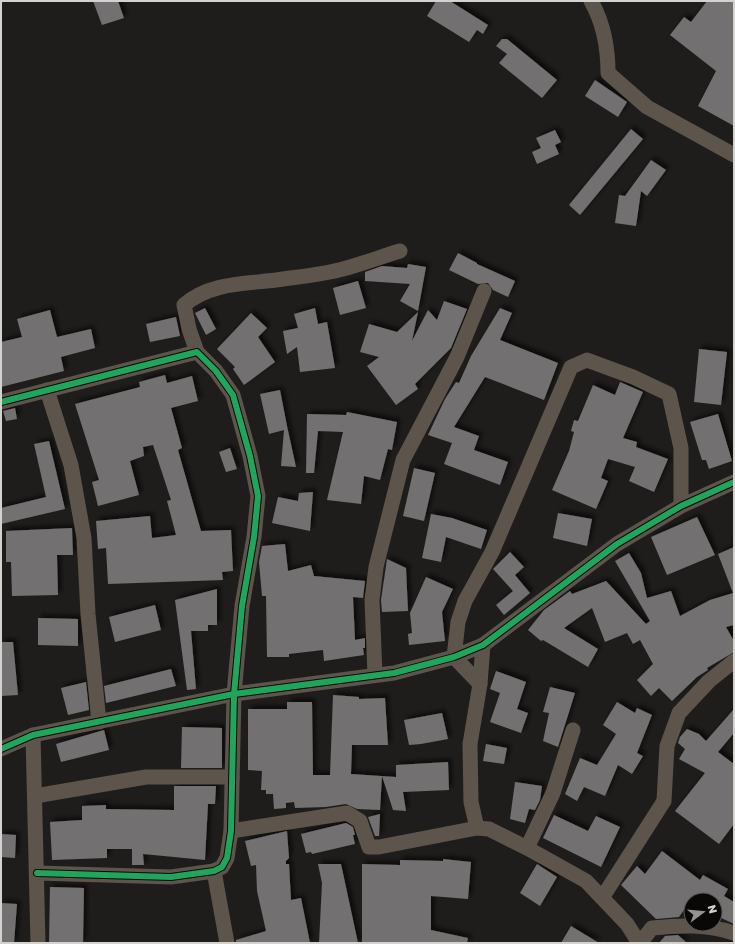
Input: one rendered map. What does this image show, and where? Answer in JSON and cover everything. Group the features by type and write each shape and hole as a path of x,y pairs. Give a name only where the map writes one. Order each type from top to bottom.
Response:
{"street":[{"path":"591,1 599,15 608,55 608,72 647,106 734,155"},
{"path":"37,873 171,877 214,872 222,867 227,858 231,831 234,694 242,606 254,537 258,496 250,456 233,395 216,371 197,352 189,329 184,305 194,296 208,290 239,283 277,280 338,270 400,251"},
{"path":"375,676 372,600 376,567 403,460 458,357 484,291"},
{"path":"1,402 197,352"},
{"path":"454,657 458,622 465,601 492,552 571,367 587,360 633,377 669,394 681,448 680,506"},
{"path":"47,390 71,465 84,538 88,614 99,722"},
{"path":"1,749 33,735 234,694 375,676 454,657 484,645 617,544 680,506 734,482"},
{"path":"478,828 471,802 470,744 480,684 484,645"},
{"path":"454,657 480,684"},
{"path":"602,898 664,801 667,746 679,713 709,681 734,660"},
{"path":"527,848 553,793 573,730"},
{"path":"33,735 38,943"},
{"path":"35,796 146,777 232,777"},
{"path":"231,831 347,813 360,821 369,846 379,847 478,828 489,830 527,848 586,881 627,924 639,943 652,928 673,926 714,927 734,933"},
{"path":"214,872 227,943"}],"building":[{"path":"93,1 118,1 124,18 102,25"},
{"path":"436,1 450,1 488,25 483,34 477,30 469,42 427,16"},
{"path":"707,1 734,1 734,126 698,106 716,71 670,35 684,17 691,22"},
{"path":"502,39 507,39 557,80 542,98 499,63 507,54 496,46"},
{"path":"595,80 627,102 618,117 585,96"},
{"path":"631,129 643,139 580,215 569,205"},
{"path":"555,130 561,142 555,145 559,154 537,164 532,152 541,148 536,138"},
{"path":"651,160 666,170 647,196 641,191 636,226 615,223 619,195 625,196"},
{"path":"458,253 477,264 515,281 508,297 493,290 488,283 478,284 449,270"},
{"path":"408,264 426,267 418,311 400,301 410,284 365,281 365,272 382,266 407,268"},
{"path":"358,281 366,308 340,315 333,288"},
{"path":"444,301 467,309 451,348 415,384 418,389 396,405 367,366 379,357 360,352 369,324 397,332 418,312 412,341 428,310 437,320"},
{"path":"205,308 216,329 206,335 195,313"},
{"path":"315,308 318,324 327,322 335,368 300,372 297,347 287,354 283,331 298,328 294,314"},
{"path":"500,308 512,313 500,340 558,363 544,400 485,377 454,427 479,436 474,450 508,462 500,485 444,464 452,443 428,435 445,399 456,382 459,383 471,356"},
{"path":"50,310 57,337 91,329 95,348 61,357 64,371 1,387 1,342 22,337 17,319"},
{"path":"251,313 267,328 258,337 275,362 244,385 233,369 235,367 217,349"},
{"path":"176,317 180,336 150,342 146,324"},
{"path":"699,349 727,352 721,405 694,402"},
{"path":"165,375 167,383 192,376 198,401 171,408 182,448 178,450 201,531 231,530 233,571 222,572 223,580 108,584 106,548 98,549 96,521 150,516 152,538 176,535 167,501 171,500 153,445 143,447 144,456 130,461 139,495 98,506 92,482 99,480 75,404 140,387 139,382"},
{"path":"620,382 643,392 623,438 637,442 636,447 668,459 654,492 629,481 635,467 608,459 601,478 608,481 596,509 552,490 569,451 574,432 571,431 574,420 578,421 593,385 615,395"},
{"path":"280,390 296,467 281,466 284,430 269,434 260,394"},
{"path":"15,408 17,419 6,421 3,411"},
{"path":"347,412 397,422 392,450 388,449 380,480 364,476 361,504 327,500 343,432 318,431 314,473 306,473 307,414 346,415"},
{"path":"718,414 732,461 709,469 706,460 702,460 690,422"},
{"path":"49,441 65,509 1,524 1,508 46,497 34,444"},
{"path":"230,448 237,469 226,472 219,452"},
{"path":"414,468 435,473 424,521 403,516"},
{"path":"313,492 310,531 272,523 278,497 298,501 299,493"},
{"path":"558,513 592,519 587,546 553,538"},
{"path":"431,514 452,518 487,530 481,549 446,537 441,562 422,558"},
{"path":"697,517 715,555 667,575 651,537"},
{"path":"72,528 73,555 57,555 58,595 12,596 11,562 6,562 6,531"},
{"path":"285,544 288,571 311,565 314,576 365,581 363,598 353,597 355,640 365,638 365,648 363,648 364,655 324,661 323,650 289,654 289,657 267,657 266,596 262,596 259,562 262,546"},
{"path":"734,547 734,625 726,627 734,641 734,652 707,668 708,670 697,677 672,701 659,688 651,696 637,680 653,664 640,640 633,644 627,633 605,642 592,608 564,628 598,649 588,667 543,640 541,641 528,630 544,610 570,591 572,594 606,581 646,624 650,621 615,561 629,553 641,573 647,598 671,591 680,616 710,600 733,593 718,554"},
{"path":"510,552 524,567 515,575 530,593 504,615 496,605 513,591 493,569"},
{"path":"387,559 406,568 408,611 382,612 381,600"},
{"path":"426,577 453,589 442,612 445,641 409,645 408,634 412,633 410,613"},
{"path":"217,589 217,625 208,625 208,631 191,631 196,689 187,690 175,600"},
{"path":"155,605 161,630 115,642 109,617"},
{"path":"38,618 78,619 78,646 38,645"},
{"path":"1,642 13,642 18,695 1,696"},
{"path":"171,669 176,686 106,703 104,686"},
{"path":"496,671 526,682 517,709 528,713 521,733 490,722 500,693 490,689"},
{"path":"86,682 89,710 68,715 61,688"},
{"path":"550,687 575,693 558,747 543,741 549,713 543,712"},
{"path":"333,695 359,697 359,699 385,698 388,745 352,745 351,774 382,776 380,810 357,809 346,804 326,807 295,808 294,802 286,803 286,808 274,809 273,794 266,794 266,790 261,790 262,771 248,770 248,709 287,709 287,702 312,702 313,775 330,775"},
{"path":"617,702 635,713 637,708 652,715 637,753 643,756 632,774 618,765 605,796 584,787 577,801 565,794 580,758 597,765 616,734 603,725"},
{"path":"734,709 734,733 718,752 734,764 734,824 719,844 675,811 705,773 679,759 685,749 678,743 680,737 687,729 699,734 706,741"},
{"path":"442,713 448,739 409,745 404,720"},
{"path":"182,727 222,728 222,768 181,768"},
{"path":"104,730 109,750 61,762 56,744"},
{"path":"486,744 507,748 504,764 483,761"},
{"path":"448,762 449,790 403,792 406,811 393,810 382,776 396,777 396,765"},
{"path":"515,782 542,786 540,800 535,810 529,809 525,823 510,819"},
{"path":"174,786 216,786 215,804 208,804 205,860 143,854 144,865 132,865 132,849 107,849 107,858 52,860 50,822 82,820 82,806 106,805 106,809 174,810"},
{"path":"380,814 379,836 375,836 368,817"},
{"path":"554,815 588,831 596,816 620,827 601,867 543,838"},
{"path":"346,823 353,827 355,844 312,854 311,852 306,853 301,834"},
{"path":"287,831 289,858 286,861 286,864 289,864 291,900 301,898 310,943 236,943 236,940 266,931 257,891 256,865 251,866 245,841"},
{"path":"1,834 16,835 15,858 1,857"},
{"path":"662,851 700,880 703,875 728,889 724,896 734,902 734,924 723,919 723,892 683,892 683,911 679,917 656,919 621,885 637,866 645,874"},
{"path":"443,859 471,862 468,899 431,896 431,930 468,938 467,943 362,943 362,864 400,865 400,860 443,861"},
{"path":"318,864 341,864 358,943 319,943 322,883"},
{"path":"537,864 557,877 540,906 520,893"},
{"path":"50,887 84,888 83,943 49,943"},
{"path":"1,903 17,904 14,943 1,943"},
{"path":"571,926 599,943 561,943"},
{"path":"678,935 687,943 659,943 665,936"}],"cycle path":[{"path":"1,402 197,352 216,371 233,395 250,456 258,496 254,537 242,606 234,694 231,831 227,858 222,867 214,871 171,877 37,873"},
{"path":"1,749 33,735 234,694 394,673 454,657 483,645 617,544 681,506 734,482"}]}
